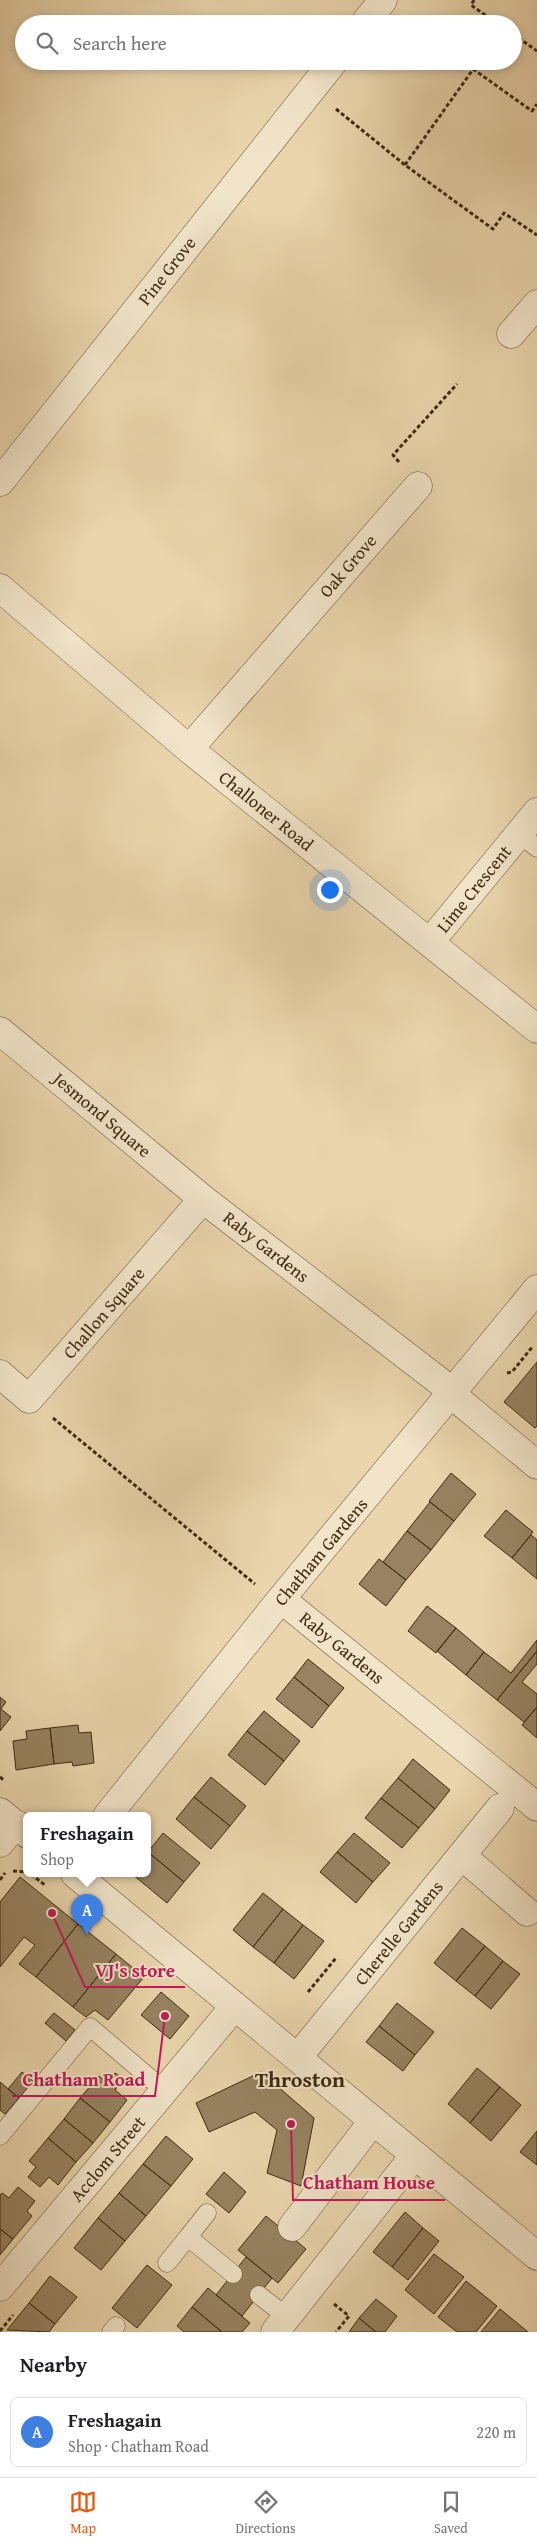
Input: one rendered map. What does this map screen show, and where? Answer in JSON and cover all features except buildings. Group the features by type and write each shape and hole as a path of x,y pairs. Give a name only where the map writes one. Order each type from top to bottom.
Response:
{"street":[{"path":"371,15 383,0"},
{"name":"Pine Grove","path":"0,482 327,70"},
{"path":"512,334 537,304"},
{"name":"Oak Grove","path":"189,749 418,486"},
{"name":"Challoner Road","path":"0,588 189,749 537,1029"},
{"name":"Lime Crescent","path":"430,942 528,841 537,812"},
{"name":"Jesmond Square","path":"0,1030 203,1198"},
{"name":"Raby Gardens","path":"203,1198 439,1381 537,1465"},
{"name":"Challon Square","path":"29,1399 203,1198"},
{"name":"Chatham Gardens","path":"110,1812 281,1599 537,1289"},
{"path":"0,1374 29,1399"},
{"name":"Raby Gardens","path":"281,1599 537,1806"},
{"name":"Cherelle Gardens","path":"298,2057 500,1808"},
{"path":"462,1856 532,1915"},
{"path":"79,1877 537,2256"},
{"name":"Acclom Street","path":"0,2288 236,2006"},
{"path":"292,2227 374,2121"},
{"path":"281,2325 414,2156"}],"lane":[{"path":"0,2136 90,2027 165,2091"},
{"path":"167,2263 207,2213"},
{"path":"188,2237 233,2274"},
{"path":"259,2295 281,2325"}],"path":[{"path":"474,0 471,5 485,15"},
{"path":"522,40 537,51"},
{"path":"405,165 472,70"},
{"path":"476,70 532,111 537,104"},
{"path":"312,89 405,165 493,229 504,213 537,235"},
{"path":"418,486 393,455 457,384"},
{"path":"29,1399 256,1585 281,1599"},
{"path":"7,1871 23,1872"}],"place":[{"name":"VJ's store","path":"52,1913"},
{"name":"Freshagain","path":"87,1935"},
{"name":"Chatham Road","path":"165,2016"},
{"name":"Chatham House","path":"291,2124"}],"district":[{"name":"Throston","path":"300,2079"}]}
